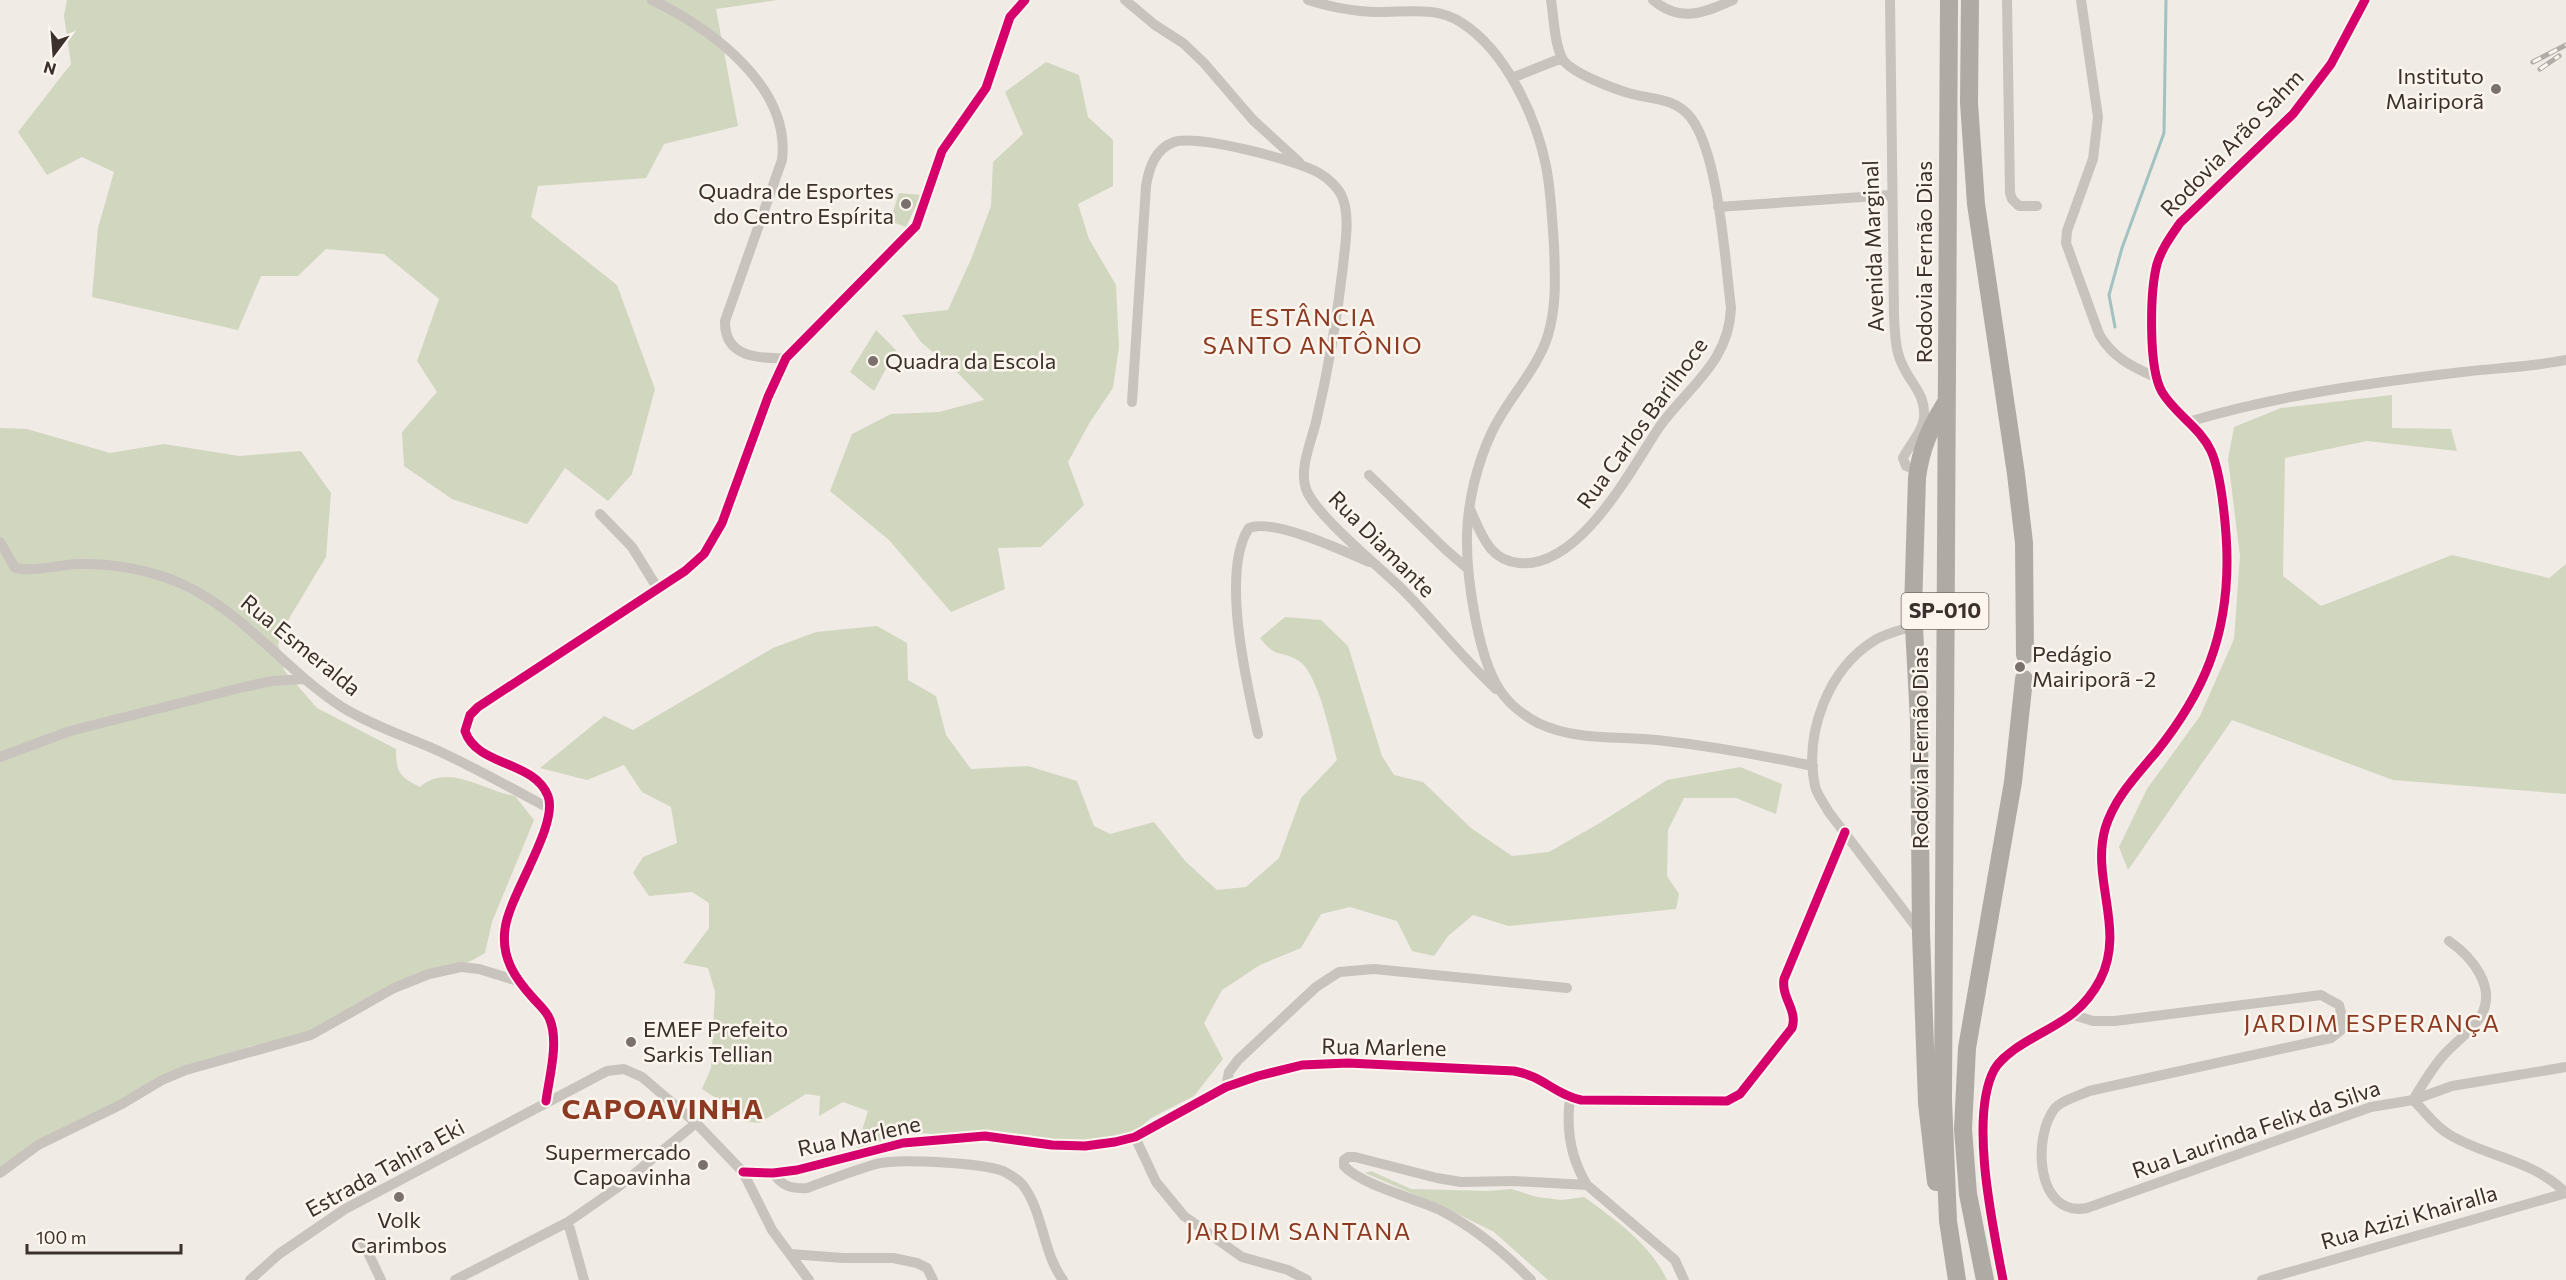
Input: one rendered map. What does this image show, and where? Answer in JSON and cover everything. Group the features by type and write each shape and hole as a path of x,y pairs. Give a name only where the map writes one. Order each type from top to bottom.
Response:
{"highway":[{"name":"Rodovia Fernão Dias","path":"1949,0 1942,1035 1948,1221 1957,1280"},
{"path":"1970,0 1970,103 1976,204 2024,543 2025,656"},
{"path":"1946,404 1928,432 1918,471 1914,626 1919,720 1920,933 1930,1139 1939,1200 1948,1221"},
{"path":"1985,1280 1968,1194 1963,1129 1967,1048 2013,782 2024,679"},
{"path":"1968,1194 1978,1203 1997,1280"}],"street":[{"path":"652,0 699,26 721,43 762,88 776,109 784,146 782,160 725,321 725,333 728,341 746,355 759,358 786,358"},
{"path":"546,1101 552,1048 550,1020 518,981 506,958 504,931 512,904 544,831 550,809 549,799 539,781 474,746 465,731 466,722 478,707 685,571 704,554 714,540 776,375 786,358 916,225 942,151 986,88 1010,17 1025,0"},
{"path":"1125,0 1204,63 1253,120 1301,164"},
{"path":"1308,0 1348,10 1424,12 1446,15 1461,21 1473,31 1512,78 1536,131 1546,167 1553,224 1555,291 1547,337 1490,436 1481,461 1470,508 1467,533 1468,568 1473,605 1485,656 1494,680 1505,698"},
{"path":"1512,78 1562,58 1551,0"},
{"path":"1653,0 1666,10 1688,15 1699,14 1733,0"},
{"name":"Avenida Marginal","path":"1890,0 1891,195 1896,343 1902,366 1921,395 1924,417 1919,433 1904,458 1906,466 1918,471"},
{"path":"2007,0 2010,193 2019,206 2037,206"},
{"path":"2081,0 2098,117 2093,159 2067,231 2066,243 2095,325 2107,348 2119,360 2156,377"},
{"name":"Rodovia Arão Sahm","path":"2074,1015 2098,983 2111,949 2110,917 2102,861 2105,829 2112,810 2124,790 2176,725 2196,693 2216,648 2224,619 2227,594 2227,533 2212,452 2204,438 2170,404 2156,377 2152,311 2157,263 2165,244 2199,203 2293,114 2331,64 2366,0"},
{"name":"Rua Carlos Barilhoce","path":"1470,508 1483,538 1492,550 1513,563 1527,564 1549,557 1565,548 1599,516 1660,426 1716,360 1727,337 1731,308 1718,207 1706,151 1698,130 1683,109 1660,98 1625,92 1581,74 1567,65 1562,58"},
{"name":"Rua Diamante","path":"1132,402 1146,186 1151,164 1157,155 1172,143 1191,140 1301,164 1319,173 1336,186 1343,198 1346,213 1346,241 1328,368 1306,465 1305,488 1317,508 1405,592 1464,658 1505,698 1538,723 1586,736 1654,740 1750,753 1813,766"},
{"path":"1718,207 1891,195"},
{"path":"2188,422 2239,406 2290,397 2462,372 2566,360"},
{"path":"1369,475 1445,549 1468,568"},
{"path":"600,514 632,547 658,589"},
{"path":"1258,734 1238,638 1239,551 1249,528 1266,525 1294,533 1377,565"},
{"path":"0,542 15,568"},
{"path":"0,558 15,568"},
{"name":"Rua Esmeralda","path":"15,568 34,571 77,564 101,564 180,583 228,612 304,679 343,707 445,754 550,809"},
{"path":"1914,626 1873,641 1846,665 1833,683 1819,716 1814,739 1813,766 1816,789 1828,811 1920,933"},
{"path":"0,757 82,728 244,687 272,681 304,679"},
{"name":"Rua Marlene","path":"743,1172 773,1173 797,1170 885,1147 921,1141 985,1136 1052,1146 1085,1146 1115,1142 1135,1137 1226,1087 1302,1065 1348,1063 1528,1073 1540,1078 1570,1098 1593,1101 1727,1101 1740,1094 1792,1028 1794,1017 1783,993 1784,979 1845,832"},
{"path":"2449,941 2461,949 2478,970 2485,989 2484,1007 2476,1023 2435,1066 2413,1100 2427,1117 2451,1136 2529,1166 2566,1193"},
{"path":"0,1173 38,1145 122,1104 162,1080 196,1067 311,1035 394,988 429,974 446,969 470,968 518,981"},
{"path":"1226,1087 1229,1072 1238,1060 1316,987 1340,972 1374,969 1567,988"},
{"name":"Rua Laurinda Felix da Silva","path":"2074,1015 2093,1021 2115,1021 2321,995 2339,1005 2342,1016 2341,1030 2331,1038 2089,1091 2057,1106 2047,1120 2042,1144 2048,1191 2057,1203 2074,1210 2087,1208 2371,1107 2413,1100 2452,1086 2566,1067"},
{"path":"2003,1280 1990,1209 1985,1158 1983,1134 1987,1089 1994,1071 2007,1055 2074,1015"},
{"name":"Estrada Tahira Eki","path":"250,1280 279,1254 345,1209 546,1101 607,1071 624,1069 642,1077 660,1091 696,1123 743,1172 771,1230 809,1280"},
{"path":"1570,1098 1568,1118 1572,1150 1578,1170 1587,1185 1675,1260 1684,1280"},
{"path":"455,1280 568,1222 617,1188 696,1123"},
{"path":"1135,1137 1156,1182 1184,1216 1242,1257 1288,1270 1307,1280"},
{"path":"1531,1280 1479,1233 1459,1221 1347,1169 1343,1162 1348,1157 1366,1159 1461,1182 1514,1181 1587,1185"},
{"path":"773,1173 779,1181 795,1189 807,1188 877,1164 893,1162 947,1164 1003,1171 1020,1182 1033,1202 1051,1262 1063,1280"},
{"name":"Rua Azizi Khairalla","path":"2262,1280 2566,1193"},
{"path":"568,1222 584,1280"},
{"path":"363,1242 381,1280"},
{"path":"790,1254 893,1258 917,1263 927,1268 933,1280"}],"green space":[{"path":"67,0 777,0 716,9 738,126 664,144 646,178 538,186 531,217 617,285 655,389 632,474 608,501 565,468 527,524 452,499 404,466 402,432 437,392 417,361 439,299 384,254 326,249 298,276 261,276 238,330 92,297 98,228 114,172 82,157 47,175 18,132 71,64 64,16"},
{"path":"1046,62 1079,75 1088,117 1113,140 1113,186 1078,204 1089,239 1116,285 1119,347 1113,388 1090,422 1068,462 1084,505 1041,547 998,548 1005,589 951,612 889,540 830,491 852,434 891,414 939,412 984,400 960,375 921,342 902,315 948,310 972,257 991,206 993,162 1023,134 1005,92"},
{"name":"Quadra de Esportes do Centro Espírita","path":"899,193 921,195 906,227 890,221"},
{"name":"Quadra da Escola","path":"876,330 896,350 874,391 850,372"},
{"path":"2392,395 2392,428 2451,429 2457,451 2367,441 2285,458 2283,576 2321,606 2452,555 2549,578 2566,564 2566,794 2393,780 2232,720 2128,870 2119,847 2147,789 2200,716 2234,639 2240,556 2228,459 2234,427 2281,408"},
{"path":"0,428 27,429 110,453 164,444 239,456 301,451 331,493 326,557 290,617 278,644 284,670 317,708 396,749 400,773 413,783 420,787 431,780 442,777 466,780 515,796 534,820 492,922 485,953 469,962 425,973 307,1034 248,1047 93,1116 0,1167"},
{"path":"1285,617 1321,620 1348,646 1382,756 1394,775 1423,782 1471,828 1512,856 1549,852 1667,780 1740,767 1782,784 1776,814 1736,798 1684,798 1668,830 1667,876 1679,894 1676,909 1509,926 1473,915 1448,936 1434,956 1412,951 1397,921 1350,907 1321,914 1301,948 1260,965 1222,990 1204,1023 1223,1059 1194,1096 1151,1118 1131,1135 1077,1143 1056,1143 1029,1135 981,1130 948,1135 906,1132 856,1150 868,1111 843,1102 819,1116 820,1096 806,1094 759,1123 741,1121 733,1109 702,1089 711,1068 715,992 708,968 683,963 709,928 709,903 692,892 649,896 633,873 643,857 677,843 671,807 642,792 624,765 587,780 540,768 604,716 633,730 773,648 816,632 877,626 907,643 908,680 936,696 946,735 971,769 1028,766 1077,781 1094,826 1110,834 1154,822 1186,862 1217,890 1246,887 1279,858 1301,798 1337,760 1323,706 1306,668 1293,657 1275,652 1260,638"},
{"path":"1371,1171 1411,1189 1488,1191 1511,1189 1537,1197 1562,1200 1584,1197 1642,1244 1652,1255 1667,1280 1548,1280 1494,1232 1365,1173"}],"waterway":[{"path":"2115,327 2109,295 2122,248 2164,133 2166,0"}],"railway":[{"path":"2533,62 2566,45"},
{"path":"2540,69 2559,56"}],"cycle path":[{"path":"546,1101 552,1060 553,1029 547,1014 515,975 507,958 504,939 508,915 546,824 549,809 548,796 541,784 531,776 493,758 471,743 465,731 470,715 478,707 685,571 704,554 722,523 768,397 786,358 916,226 942,151 986,88 1010,17 1025,0"},
{"path":"2003,1280 1985,1173 1983,1116 1987,1091 1994,1070 2003,1058 2073,1014 2100,980 2107,961 2110,942 2102,867 2105,829 2120,797 2174,729 2188,707 2210,662 2223,614 2227,550 2223,505 2215,462 2201,435 2167,400 2157,381 2154,366 2152,310 2157,264 2164,247 2180,223 2293,114 2331,64 2365,0"},
{"path":"743,1172 773,1173 797,1170 903,1143 985,1136 1052,1145 1085,1146 1115,1142 1135,1137 1226,1087 1302,1065 1348,1063 1514,1071 1524,1073 1563,1094 1581,1100 1727,1101 1740,1094 1792,1028 1793,1015 1785,992 1784,979 1845,832"}],"place":[{"name":"Instituto Mairiporã","path":"2496,89"},
{"name":"Quadra de Esportes do Centro Espírita","path":"906,204"},
{"name":"Quadra da Escola","path":"873,361"},
{"name":"Pedágio Mairiporã -2","path":"2020,667"},
{"name":"EMEF Prefeito Sarkis Tellian","path":"631,1042"},
{"name":"Supermercado Capoavinha","path":"703,1165"},
{"name":"Volk Carimbos","path":"399,1197"}],"district":[{"name":"ESTÂNCIA SANTO ANTÔNIO","path":"1313,332"},
{"name":"JARDIM ESPERANÇA","path":"2372,1024"},
{"name":"CAPOAVINHA","path":"663,1109"},
{"name":"JARDIM SANTANA","path":"1299,1232"}]}
